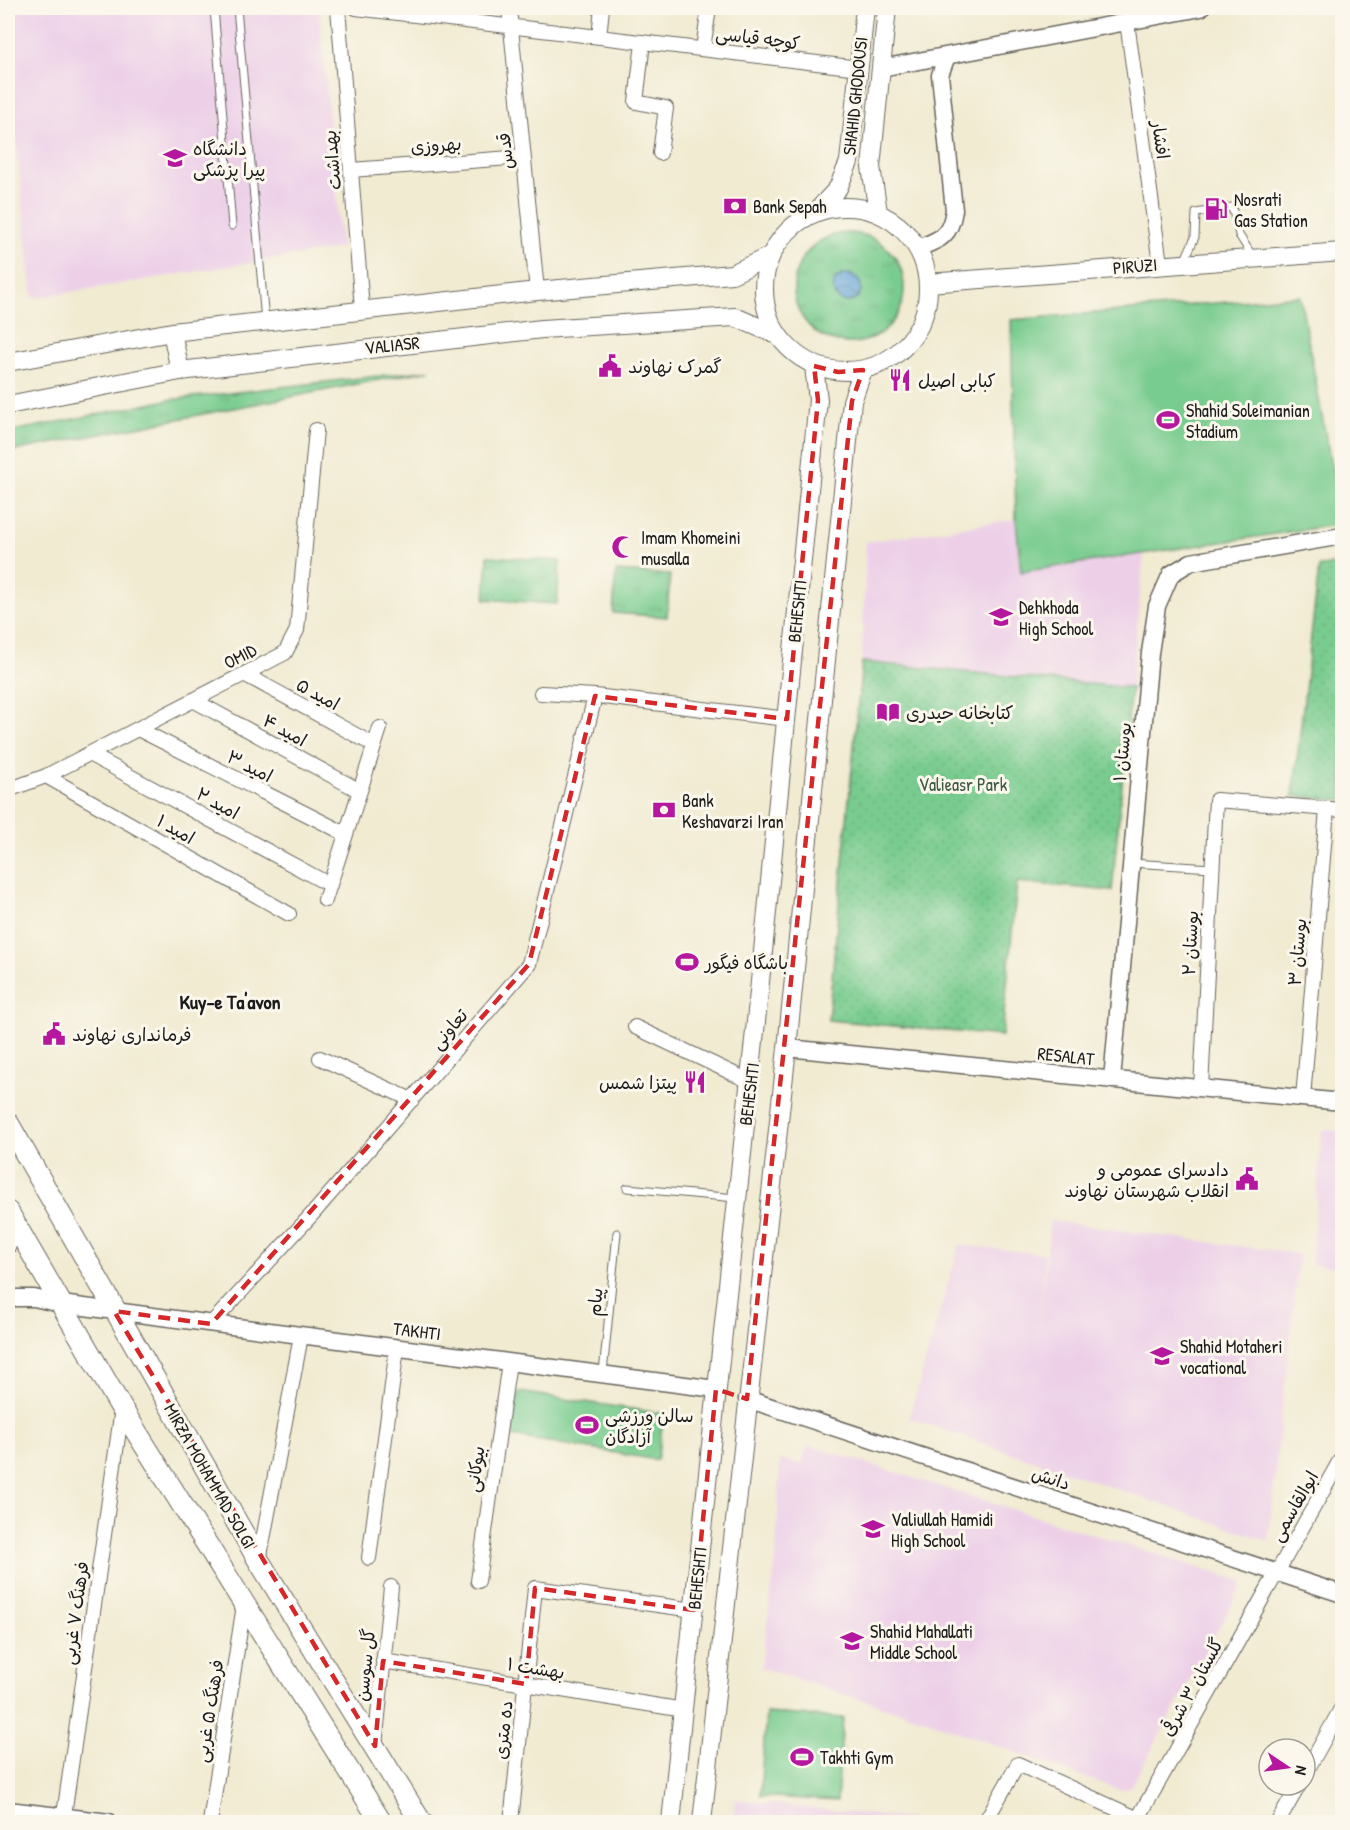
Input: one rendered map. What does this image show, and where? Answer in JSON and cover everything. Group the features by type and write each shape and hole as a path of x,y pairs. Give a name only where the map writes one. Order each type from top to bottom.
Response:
{"main road":[{"name":"SHAHID GHODOUSI","path":"817,211 838,188 849,162 865,8"},
{"name":"SHAHID GHODOUSI","path":"878,212 871,167 887,8"},
{"path":"837,206 858,207 878,212 900,227 918,248 925,265 928,283 926,307 918,329 904,348 885,362 863,370 838,372 814,366 793,353 777,335 763,296 764,277 770,256 781,237 798,222 817,211 837,206"},
{"name":"PIRUZI","path":"928,283 1184,262 1342,252"},
{"path":"8,362 172,332 362,309 732,274 770,256"},
{"name":"VALIASR","path":"8,405 180,371 542,329 735,317 777,335"},
{"path":"172,332 180,371"},
{"name":"BEHESHTI","path":"671,1822 736,1198 756,1045 818,400 814,366"},
{"name":"BEHESHTI","path":"702,1822 787,1048 852,400 863,370"},
{"path":"756,1045 787,1048"},
{"name":"MIRZA MOHAMMAD SOLGI","path":"8,1123 259,1561 421,1822"},
{"name":"MIRZA MOHAMMAD SOLGI","path":"10,1228 61,1304 122,1409 381,1822"},
{"path":"716,1389 747,1399"}],"street":[{"name":"بهداشت","path":"338,8 362,309"},
{"name":"کوچه قیاسی","path":"356,8 859,68"},
{"name":"قدس","path":"509,8 537,291"},
{"path":"599,37 602,8"},
{"path":"703,49 709,8"},
{"path":"880,68 1193,8"},
{"name":"افشار","path":"1126,22 1160,264"},
{"path":"643,42 636,102 666,108 660,153"},
{"path":"918,248 939,239 952,229 954,210 940,75 946,56"},
{"name":"بهروزی","path":"351,170 523,157"},
{"name":"OMID","path":"8,790 46,776 285,653 297,630 316,430"},
{"name":"بوستان ۱","path":"1112,1080 1150,653 1158,606 1171,574 1191,562 1342,536"},
{"name":"امید ۵","path":"244,674 374,745"},
{"path":"541,693 595,696 787,719"},
{"name":"تعاونی","path":"212,1324 316,1210 529,964 595,696"},
{"name":"امید ۴","path":"193,700 360,791"},
{"path":"325,900 380,728"},
{"name":"امید ۳","path":"138,729 346,834"},
{"name":"امید ۲","path":"89,754 330,885"},
{"name":"امید ۱","path":"46,776 289,914"},
{"name":"بوستان ۲","path":"1200,1088 1216,800 1327,809"},
{"path":"1327,809 1342,810"},
{"name":"بوستان ۳","path":"1303,1098 1327,809"},
{"path":"635,1027 751,1083"},
{"name":"RESALAT","path":"787,1048 1342,1102"},
{"path":"320,1058 412,1100"},
{"name":"TAKHTI","path":"8,1298 34,1298 61,1304 716,1389"},
{"path":"259,1561 301,1335"},
{"path":"369,1558 397,1348"},
{"name":"بیوکانی","path":"478,1581 509,1362"},
{"name":"دانش","path":"747,1399 1342,1594"},
{"name":"فرهنگ ۷ غربی","path":"63,1820 122,1409"},
{"name":"ابوالقاسمی","path":"1277,1573 1342,1457"},
{"name":"گلستان ۳ شرقی","path":"1140,1821 1277,1573"},
{"name":"گل سوسن","path":"375,1746 391,1587"},
{"name":"ده متری","path":"511,1822 535,1588 694,1610"},
{"name":"فرهنگ ۵ غربی","path":"210,1822 244,1605"},
{"name":"بهشت ۱","path":"384,1661 684,1710"},
{"path":"1317,1752 1342,1707"},
{"path":"985,1822 1018,1764 1140,1821"},
{"path":"1278,1822 1292,1797"},
{"path":"364,1822 368,1801"},
{"path":"8,1810 63,1820 108,1822"}],"lane":[{"path":"214,8 232,226"},
{"path":"237,8 265,321"},
{"path":"1184,262 1195,237 1196,213 1232,207 1239,235 1253,257"},
{"path":"1131,863 1212,868"},
{"path":"627,1188 736,1198"},
{"name":"پیام","path":"603,1375 617,1233"}],"highlighted area":[{"path":"814,366 838,372 863,370 852,401 747,1399 716,1389 694,1610 535,1588 526,1684 383,1661 375,1746 114,1311 211,1324 529,964 595,696 787,719 818,400"}],"shaded area":[{"name":"دانشگاه پیرا پزشکی","path":"8,8 319,8 341,248 33,298 8,67"},
{"name":"Dehkhoda High School","path":"1016,519 1021,572 1144,553 1131,688 862,662 866,542"},
{"path":"1322,1130 1342,1131 1342,1268 1311,1264"},
{"name":"Shahid Motaheri vocational","path":"1050,1221 1299,1254 1268,1541 909,1418 959,1245 1045,1254 1036,1356"},
{"path":"808,1445 1244,1582 1131,1787 1120,1790 921,1718 761,1668 776,1559 780,1460 801,1464"},
{"path":"736,1800 938,1822 733,1822"}],"green space":[{"path":"849,233 870,237 888,249 900,267 904,288 900,309 888,327 870,339 849,343 828,339 810,327 798,309 794,288 798,267 810,249 828,237"},
{"name":"Shahid Soleimanian Stadium","path":"1300,296 1342,524 1021,572 1016,519 1011,320"},
{"path":"430,370 8,452 8,432 168,400"},
{"path":"488,556 560,561 557,604 485,599"},
{"path":"1342,562 1342,800 1293,796 1319,567"},
{"path":"616,571 670,575 667,617 613,613"},
{"name":"Valieasr Park","path":"862,662 1131,688 1112,891 1017,882 1002,1036 828,1020"},
{"name":"سالن ورزشی آزادگان","path":"519,1392 664,1414 657,1460 511,1436"},
{"name":"Takhti Gym","path":"766,1713 843,1718 837,1801 760,1796"}],"water":[{"path":"847,274 857,278 861,288 857,298 847,302 837,298 833,288 837,278"}],"place":[{"name":"دانشگاه پیرا پزشکی","path":"175,158"},
{"name":"Bank Sepah","path":"735,206"},
{"name":"Nosrati Gas Station","path":"1216,209"},
{"name":"گمرک نهاوند","path":"610,366"},
{"name":"کبابی اصیل","path":"900,380"},
{"name":"Shahid Soleimanian Stadium","path":"1168,420"},
{"name":"Imam Khomeini musalla","path":"623,547"},
{"name":"Dehkhoda High School","path":"1001,617"},
{"name":"کتابخانه حیدری","path":"888,712"},
{"name":"Bank Keshavarzi Iran","path":"664,810"},
{"name":"باشگاه فیگور","path":"687,962"},
{"name":"فرمانداری نهاوند","path":"54,1034"},
{"name":"پیتزا شمس","path":"695,1082"},
{"name":"دادسرای عمومی و انقلاب شهرستان نهاوند","path":"1247,1179"},
{"name":"Shahid Motaheri vocational","path":"1162,1356"},
{"name":"سالن ورزشی آزادگان","path":"587,1425"},
{"name":"Valiullah Hamidi High School","path":"873,1529"},
{"name":"Shahid Mahallati Middle School","path":"852,1641"},
{"name":"Takhti Gym","path":"802,1757"}],"district":[{"name":"Kuy-e Ta'avon","path":"230,1001"}]}
